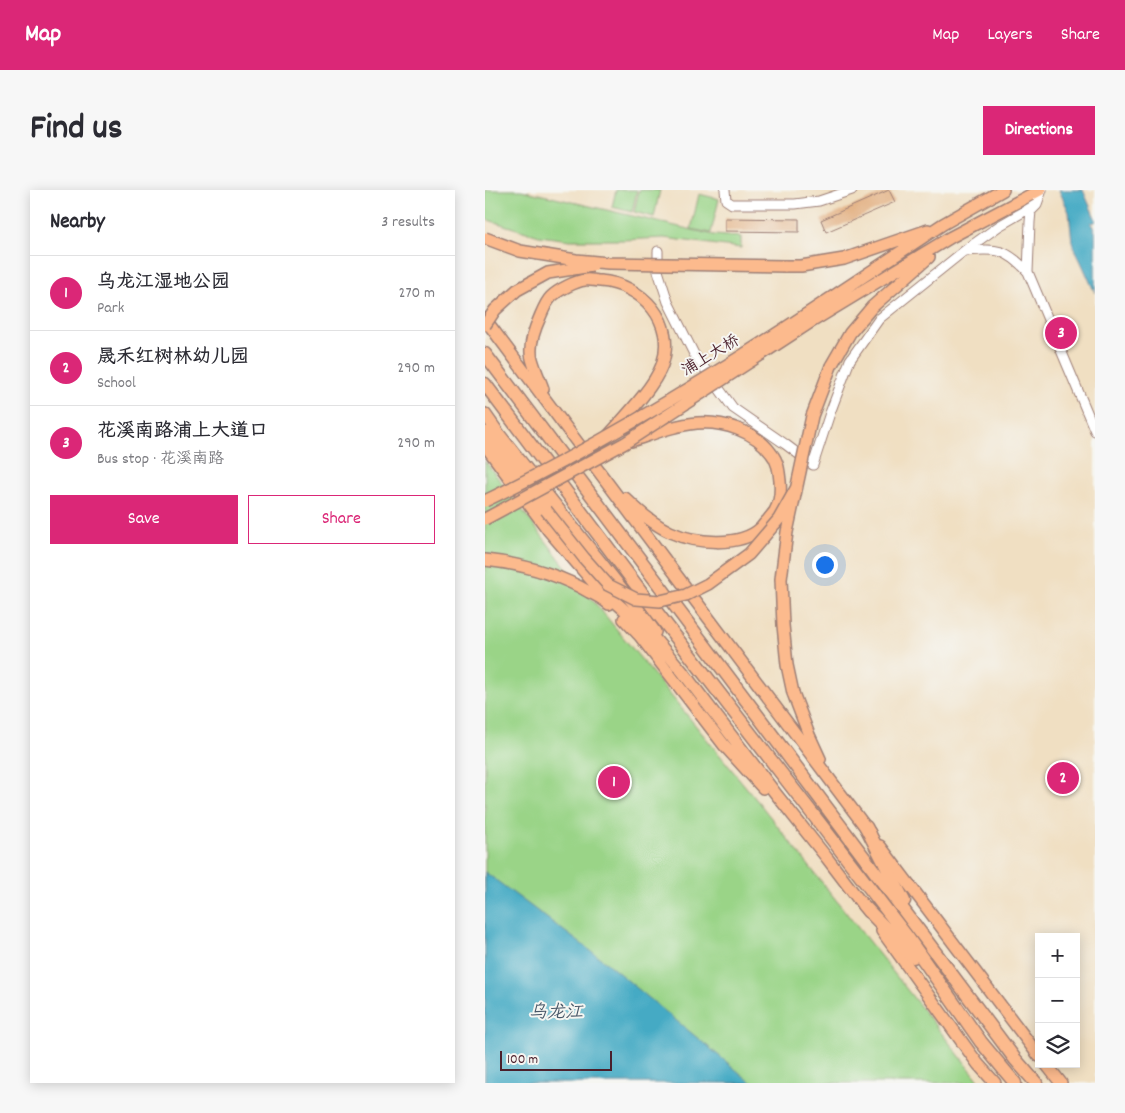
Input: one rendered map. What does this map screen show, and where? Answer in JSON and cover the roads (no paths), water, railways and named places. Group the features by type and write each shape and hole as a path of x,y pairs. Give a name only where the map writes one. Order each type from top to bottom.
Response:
{"highway":[{"path":"485,354 1015,1059 1036,1083"},
{"path":"485,384 660,617 908,938 981,1042 1015,1083"},
{"path":"866,827 923,936"},
{"path":"863,905 942,987"}],"main road":[{"path":"485,238 520,252 608,263 801,266 844,259 943,224 1003,190"},
{"path":"485,519 625,443 808,319 951,237 1041,190"},
{"name":"浦上大桥","path":"485,501 609,435 808,319 943,224"},
{"path":"830,781 809,735 793,692 787,665 781,579 787,532 812,416 831,366 849,333 872,307 951,237"},
{"path":"485,325 495,310 517,290 548,273 608,263"},
{"path":"547,400 531,354 534,330 543,309 552,297 569,285 585,280 611,282 640,295 654,308 663,327 665,348 662,366 650,386 609,435"},
{"path":"485,318 598,472 1035,1051"},
{"path":"485,414 511,450 645,618 776,794 863,905 978,1064 995,1083"},
{"path":"598,472 644,516 669,532 691,539 720,542 748,536 760,529 775,511 781,492 779,469 772,453 755,437 735,428 714,423 698,423 680,425 625,443"},
{"path":"485,432 584,558 609,585 635,599 660,601 686,594 708,584 749,554 779,520 797,487"},
{"path":"485,444 549,531 593,582 647,630 682,670"},
{"path":"485,560 507,562 535,568 581,587 605,601 640,636 724,745 827,858"},
{"path":"1049,1068 1061,1083"}],"street":[{"path":"725,190 726,200 731,204 780,205 819,201 852,190"},
{"path":"1028,272 1029,222 1031,212 1037,204 1041,190"},
{"path":"658,252 658,271 668,302 694,354 722,393 733,408 813,465 850,360 879,319 964,251 999,226 1037,204"},
{"path":"964,251 990,249 1006,252 1028,272 1095,431"}],"water":[{"path":"1059,190 1083,190 1095,218 1095,222 1091,223 1095,232 1095,293 1072,242 1069,212"},
{"name":"乌龙江","path":"485,872 603,960 752,1083 485,1083"}],"place":[{"name":"花溪南路浦上大道口","path":"1061,333"},
{"name":"晟禾红树林幼儿园","path":"1063,778"},
{"name":"乌龙江湿地公园","path":"614,782"}]}
